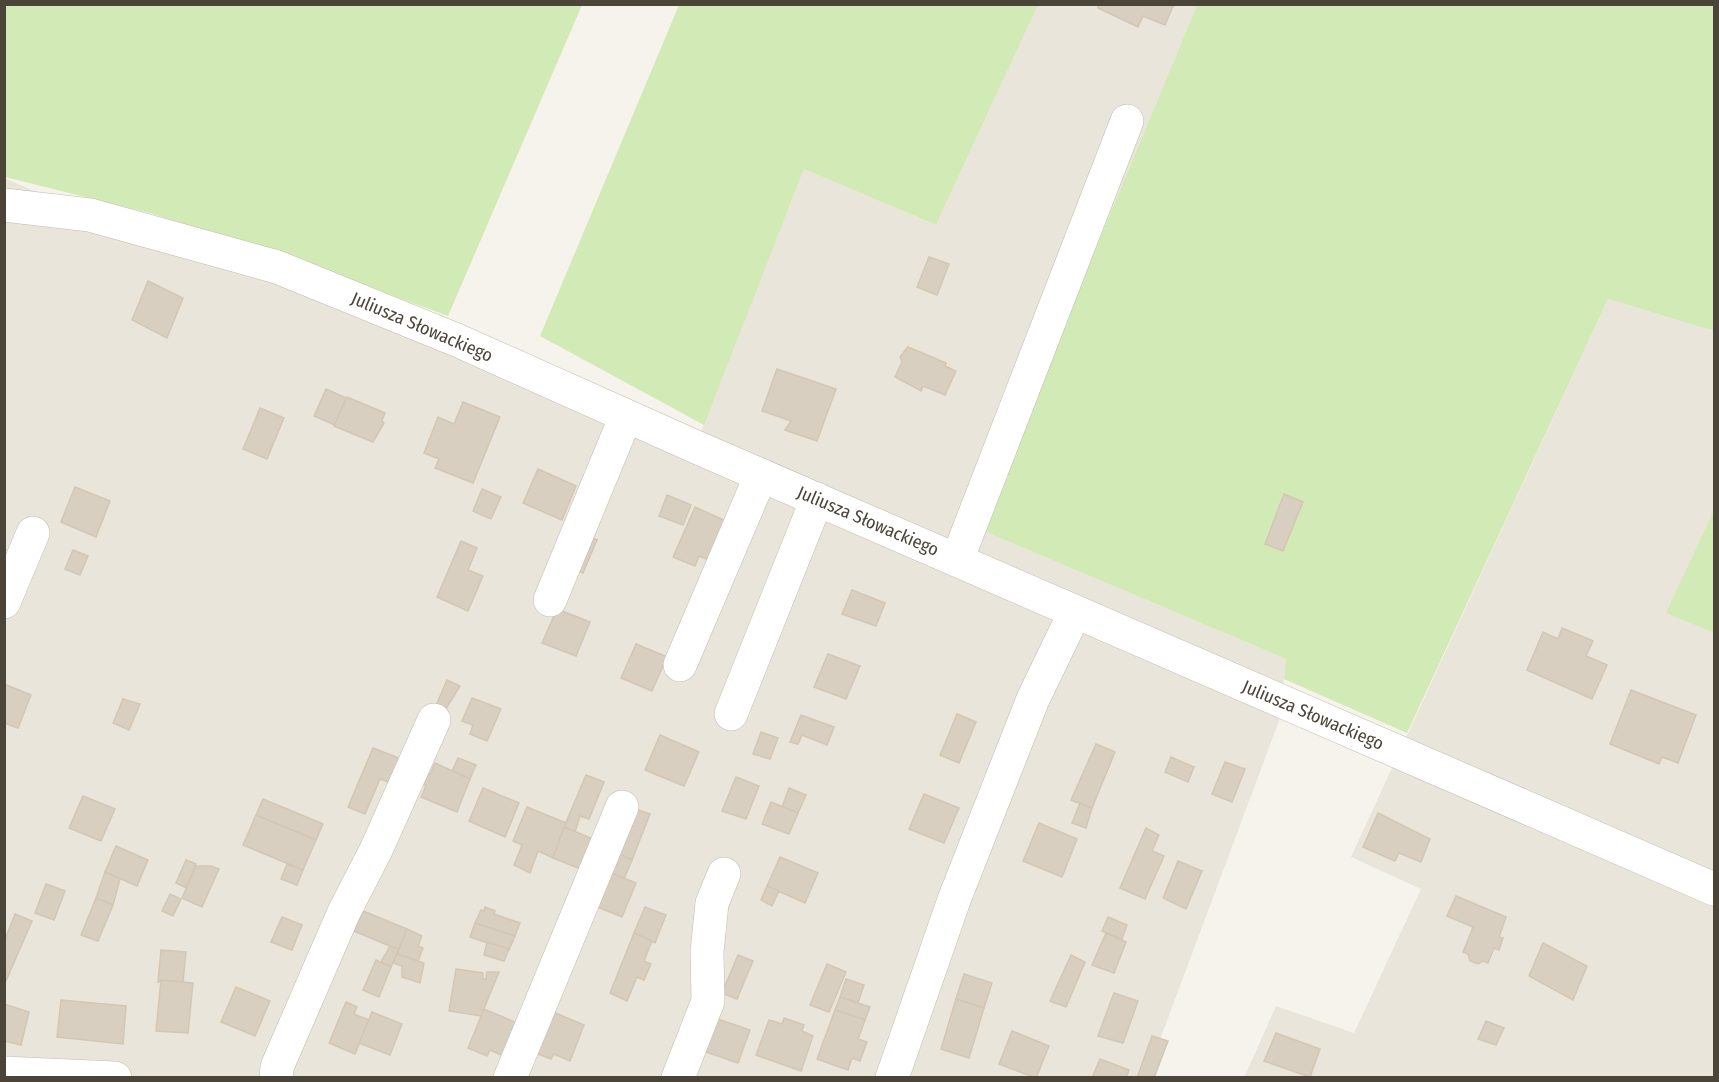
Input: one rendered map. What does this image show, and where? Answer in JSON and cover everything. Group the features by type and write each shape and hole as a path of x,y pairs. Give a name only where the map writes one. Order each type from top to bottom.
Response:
{"street":[{"path":"957,560 1127,121"},
{"name":"Juliusza Słowackiego","path":"4,205 90,215 277,267 459,341 761,475 1714,889"},
{"path":"550,600 626,416"},
{"path":"680,665 761,475"},
{"path":"731,714 817,499"},
{"path":"4,602 33,533"},
{"path":"892,1077 976,844 1033,699 1075,612"},
{"path":"276,1077 277,1066 344,912 376,850 434,720"},
{"path":"510,1077 622,807"},
{"path":"678,1077 708,1001 707,952 712,903 724,874"},
{"path":"4,1073 115,1077"}],"shaded area":[{"path":"1038,5 1197,5 979,529 1286,659 1279,721 1146,1077 5,1077 4,178 90,215 277,267 695,447 804,169 936,225"},
{"path":"1608,299 1714,331 1714,510 1667,613 1714,633 1714,1077 1244,1078 1276,1006 1354,1033 1421,889 1351,857"}],"green space":[{"path":"5,5 582,5 448,316 295,260 153,214 5,177"},
{"path":"679,5 1038,5 936,225 804,169 704,425 540,336"},
{"path":"1197,5 1714,5 1714,331 1608,299 1407,733 1284,679 1286,659 979,529"},
{"path":"1714,510 1714,633 1666,613"}],"building":[{"path":"1099,4 1174,4 1165,25 1143,16 1138,27 1098,8"},
{"path":"929,257 949,264 937,295 917,287"},
{"path":"148,281 183,298 167,338 132,320"},
{"path":"908,347 946,363 945,366 956,371 945,395 923,386 921,391 895,377 902,362 900,357"},
{"path":"777,369 836,389 817,441 785,430 791,421 762,411"},
{"path":"326,389 346,398 335,425 314,416"},
{"path":"347,397 385,413 382,421 384,423 373,442 334,426"},
{"path":"463,402 500,417 473,483 435,468 439,459 424,453 438,417 454,424"},
{"path":"260,408 284,418 267,459 243,449"},
{"path":"538,469 576,486 562,520 523,503"},
{"path":"75,487 110,501 96,537 61,522"},
{"path":"482,489 501,497 491,519 473,511"},
{"path":"1284,494 1303,502 1283,551 1265,544"},
{"path":"667,495 691,505 683,525 659,516"},
{"path":"695,507 728,522 711,561 699,556 695,566 673,557"},
{"path":"584,534 597,540 583,573 570,567"},
{"path":"461,541 477,548 468,570 483,576 468,611 437,597"},
{"path":"73,550 88,556 80,575 65,569"},
{"path":"852,590 885,603 876,626 842,614"},
{"path":"557,609 590,622 576,656 542,643"},
{"path":"1562,628 1593,641 1586,656 1607,665 1592,699 1527,670 1543,632 1558,639"},
{"path":"636,644 667,657 652,691 621,678"},
{"path":"828,654 860,666 846,699 814,687"},
{"path":"447,680 460,686 444,712 435,708"},
{"path":"4,684 31,695 18,728 4,723"},
{"path":"1631,690 1696,715 1678,763 1662,757 1659,764 1610,744"},
{"path":"472,698 501,709 487,741 470,734 473,725 462,721"},
{"path":"123,699 140,704 129,730 113,723"},
{"path":"957,714 976,722 959,763 940,755"},
{"path":"801,715 834,727 827,745 802,735 798,744 790,742"},
{"path":"761,732 778,738 770,759 753,754"},
{"path":"660,735 699,752 684,786 645,770"},
{"path":"1096,744 1115,752 1092,808 1071,800"},
{"path":"373,748 401,759 391,783 380,779 365,814 348,807"},
{"path":"1171,757 1194,767 1188,782 1165,772"},
{"path":"458,758 476,765 470,779 452,771"},
{"path":"1225,762 1245,769 1232,802 1212,794"},
{"path":"435,763 470,779 457,812 421,797 426,786 418,782 423,771 430,774"},
{"path":"586,775 604,782 589,819 580,816 575,832 564,827"},
{"path":"736,777 759,786 746,819 722,811"},
{"path":"483,788 519,803 505,837 469,821"},
{"path":"789,788 806,795 798,813 782,807"},
{"path":"924,794 959,808 944,843 909,829"},
{"path":"83,796 115,809 101,841 69,828"},
{"path":"263,799 323,824 316,840 256,815"},
{"path":"771,802 798,813 789,834 762,824"},
{"path":"1080,803 1092,808 1086,828 1072,823"},
{"path":"527,807 566,823 553,858 538,851 530,873 514,865 522,845 513,841"},
{"path":"630,807 650,814 632,860 612,851"},
{"path":"1378,813 1430,839 1421,862 1399,853 1395,861 1363,847"},
{"path":"256,815 316,840 303,870 243,845"},
{"path":"1039,823 1077,839 1062,877 1023,861"},
{"path":"564,827 600,842 588,872 553,858"},
{"path":"1146,828 1159,835 1152,851 1164,856 1145,899 1120,888"},
{"path":"116,846 148,860 137,886 105,872"},
{"path":"612,851 632,860 624,879 604,870"},
{"path":"780,857 818,873 805,903 767,886"},
{"path":"186,860 196,864 186,888 176,883"},
{"path":"1178,861 1202,871 1186,909 1163,898"},
{"path":"287,864 303,870 297,885 281,879"},
{"path":"196,866 211,866 219,869 202,907 182,898"},
{"path":"604,870 636,883 622,917 590,904"},
{"path":"105,872 120,879 113,905 96,898"},
{"path":"46,884 65,891 54,920 35,913"},
{"path":"767,886 779,891 772,906 761,900"},
{"path":"170,894 181,899 173,916 162,911"},
{"path":"1456,896 1506,917 1499,937 1503,938 1499,950 1494,948 1488,963 1483,961 1478,964 1470,961 1468,954 1463,952 1473,927 1447,916"},
{"path":"96,898 113,905 98,941 81,935"},
{"path":"485,907 495,911 494,914 520,923 515,936 475,923 481,910 484,911"},
{"path":"645,907 666,915 655,943 634,933"},
{"path":"363,911 407,929 399,950 354,931"},
{"path":"15,914 32,921 6,981 4,942"},
{"path":"282,917 302,925 292,950 271,942"},
{"path":"1108,917 1127,925 1122,939 1102,931"},
{"path":"475,923 515,936 509,950 470,937"},
{"path":"407,929 422,936 418,946 423,948 418,961 397,954"},
{"path":"634,933 652,941 644,961 651,964 644,980 637,977 627,1001 610,993"},
{"path":"1106,933 1126,942 1114,973 1092,965"},
{"path":"487,942 509,949 504,961 484,955"},
{"path":"1543,943 1587,966 1573,1000 1529,976"},
{"path":"390,946 399,949 391,967 381,962"},
{"path":"161,950 186,952 183,982 158,982"},
{"path":"397,954 424,963 420,983 402,977 402,966 393,963"},
{"path":"738,955 753,961 737,999 722,993"},
{"path":"1071,955 1085,962 1066,1007 1050,1001"},
{"path":"376,960 391,967 379,997 363,990"},
{"path":"827,964 846,972 829,1012 810,1005"},
{"path":"456,969 483,973 483,979 486,979 487,972 499,972 481,1016 449,1011"},
{"path":"964,974 992,983 984,1008 956,999"},
{"path":"846,979 864,985 858,1003 840,997"},
{"path":"161,980 193,983 188,1033 156,1031"},
{"path":"236,987 270,1001 255,1036 221,1022"},
{"path":"1114,993 1138,1001 1123,1043 1098,1036"},
{"path":"840,997 870,1007 865,1020 835,1010"},
{"path":"956,999 984,1008 969,1058 941,1049"},
{"path":"61,1000 126,1006 123,1044 57,1037"},
{"path":"346,1002 357,1007 354,1014 369,1020 355,1054 329,1043"},
{"path":"4,1004 29,1012 21,1045 4,1041"},
{"path":"484,1009 522,1025 508,1058 490,1050 487,1056 468,1048"},
{"path":"546,1009 584,1025 570,1061 554,1054 551,1059 528,1050"},
{"path":"835,1010 865,1020 858,1039 867,1042 860,1061 852,1058 848,1070 817,1059"},
{"path":"372,1012 402,1024 390,1055 359,1043"},
{"path":"712,1017 750,1030 738,1063 700,1050"},
{"path":"784,1018 804,1025 802,1031 813,1036 801,1071 756,1055 769,1020 782,1024"},
{"path":"1486,1021 1504,1028 1496,1045 1478,1039"},
{"path":"1012,1031 1049,1046 1036,1078 999,1064"},
{"path":"1276,1033 1320,1049 1310,1077 1264,1061"},
{"path":"1152,1036 1168,1041 1154,1078 1137,1078"},
{"path":"1100,1059 1129,1070 1126,1078 1092,1078"}]}
